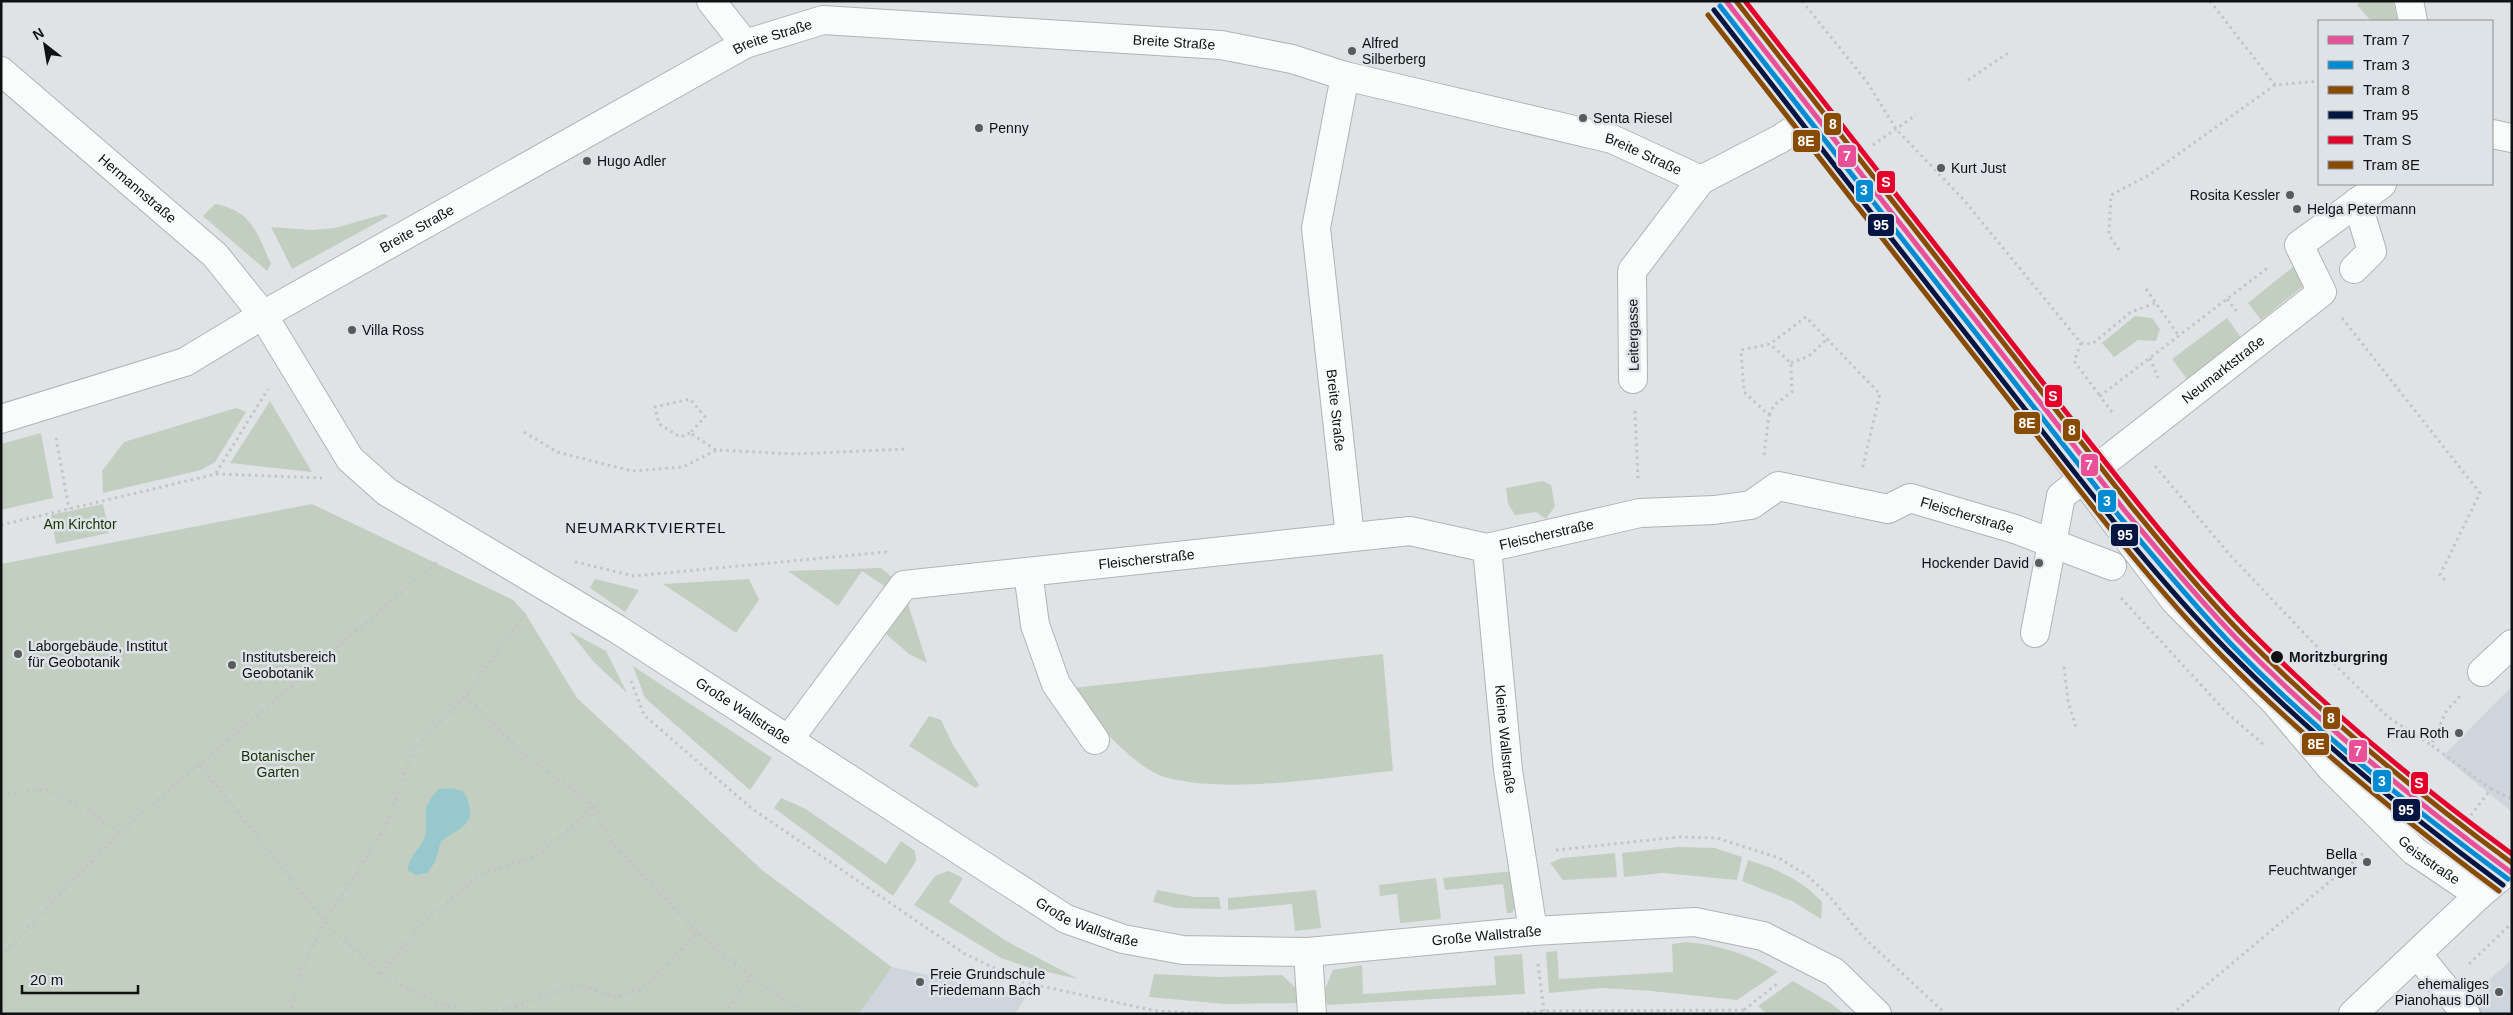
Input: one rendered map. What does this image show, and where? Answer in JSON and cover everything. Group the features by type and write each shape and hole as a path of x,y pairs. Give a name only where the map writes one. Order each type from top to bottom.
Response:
{"street":[{"path":"711,1 745,44"},
{"name":"Geiststraße","path":"1731,1 1810,118 2175,601 2276,704 2331,768 2414,851 2479,895"},
{"path":"2409,1 2413,20"},
{"name":"Breite Straße","path":"263,315 745,44 824,11 1221,45 1292,59 1345,76 1612,139 1701,180"},
{"name":"Hermannstraße","path":"1,71 215,255 263,315"},
{"name":"Breite Straße","path":"1345,76 1316,228 1350,536"},
{"path":"1701,180 1780,138 1810,118"},
{"path":"2493,134 2512,138"},
{"name":"Leitergasse","path":"1633,379 1632,271 1701,180"},
{"path":"2322,292 2299,244 2381,185"},
{"path":"2354,269 2372,251 2357,202"},
{"name":"Neumarktstraße","path":"2083,478 2322,292"},
{"path":"1,419 185,362 263,315"},
{"name":"Große Wallstraße","path":"263,315 350,459 387,492 610,625 1066,919 1123,939 1183,950 1308,952 1533,931 1694,922 1763,936 1834,972 1878,1014"},
{"path":"2034,633 2061,496 2083,478"},
{"name":"Fleischerstraße","path":"904,585 1410,531 1487,548 1640,513 1714,510 1751,505 1778,486 1888,509 1910,498 2015,529 2112,566"},
{"name":"Kleine Wallstraße","path":"1487,548 1508,770 1533,931"},
{"path":"1028,572 1035,625 1056,684 1095,740"},
{"path":"789,739 904,585"},
{"path":"2482,672 2512,644"},
{"path":"2353,1014 2418,955 2479,895 2512,867"},
{"path":"1308,952 1312,1014"},
{"path":"2418,955 2466,1014"}],"path":[{"path":"1802,1 1867,82 1896,129 1963,199 2081,343 2092,344 2131,312 2156,303"},
{"path":"2210,1 2275,85"},
{"path":"1968,80 2008,52"},
{"path":"2119,250 2109,235 2111,195 2149,175 2275,85 2318,81"},
{"path":"1846,164 1916,115"},
{"path":"2100,396 2299,244"},
{"path":"2146,289 2179,336"},
{"path":"2322,292 2480,493 2440,574 2446,581"},
{"path":"2227,299 2236,311"},
{"path":"1769,415 1744,392 1741,350 1770,344 1806,317 1880,394 1854,502"},
{"path":"1791,363 1809,356 1827,339"},
{"path":"2081,343 2074,361 2133,440 2229,554 2323,653 2388,717 2431,744 2491,789 2512,799"},
{"path":"1770,344 1791,363 1792,392 1774,406 1769,415 1763,462 1778,486"},
{"path":"2150,358 2160,384"},
{"name":"Leitergasse","path":"1633,379 1640,513"},
{"path":"216,474 270,385"},
{"path":"690,399 705,417 690,433 680,437 659,424 656,407 690,399"},
{"path":"50,405 69,509"},
{"path":"524,432 557,452 632,471 683,467 716,450 795,454 906,449"},
{"path":"690,433 716,450"},
{"path":"1,525 216,474 323,478"},
{"path":"570,560 634,576 886,552 904,585"},
{"path":"1,956 120,832 444,556"},
{"path":"2112,566 2110,578 2114,589 2227,713 2264,745"},
{"path":"291,1014 300,969 325,922 387,824 412,752 466,696 528,609"},
{"path":"2064,667 2068,702 2076,727"},
{"path":"2431,744 2447,710 2482,672"},
{"path":"466,696 526,756 594,806 612,843 697,933 751,976 806,1014"},
{"path":"644,715 751,808 966,954 1023,982 1156,1011 1215,1014"},
{"path":"200,765 325,922 380,974 434,1002 476,1014 515,1006 579,984 615,997 642,989 697,933"},
{"path":"1,794 46,789 91,812 120,832"},
{"path":"2429,862 2458,833 2491,789"},
{"path":"380,974 424,922 480,874 538,856 594,806"},
{"path":"1520,854 1679,837 1717,838 1779,858 1808,876 1830,897 1862,936 1946,1014"},
{"path":"2361,843 2373,856"},
{"path":"2172,1014 2367,850"},
{"path":"2445,988 2512,923"},
{"path":"1533,931 1544,1011"},
{"path":"1514,1014 1544,1011 1744,1010 1810,960"},
{"path":"725,1014 751,976"},
{"path":"515,1006 518,1014"},
{"path":"1744,1010 1749,1014"}],"shaded area":[{"path":"2512,686 2512,812 2443,756"},
{"name":"ehemaliges Pianohaus Döll","path":"2512,959 2512,1014 2450,1014 2469,998 2485,1001 2486,983"},
{"name":"Freie Grundschule Friedemann Bach","path":"892,967 1026,997 1015,1014 859,1014"}],"green space":[{"path":"2361,1 2393,1 2398,20 2370,20 2357,5"},
{"path":"215,204 238,212 252,225 271,264 267,271 203,216"},
{"path":"384,214 389,216 292,269 271,227 312,230 335,228"},
{"path":"2294,266 2307,283 2261,320 2248,303"},
{"path":"2135,316 2152,318 2160,329 2156,341 2138,340 2114,357 2102,343"},
{"path":"2227,318 2242,339 2188,380 2172,359"},
{"path":"270,401 312,472 230,463"},
{"path":"236,408 246,412 215,462 201,470 103,493 102,471 124,442"},
{"path":"41,433 53,498 1,510 1,444"},
{"path":"1543,481 1551,485 1555,506 1546,519 1536,512 1515,515 1508,504 1506,488"},
{"name":"Am Kirchtor","path":"103,504 109,533 56,544 51,515"},
{"name":"Botanischer Garten","path":"312,504 513,600 525,613 577,698 762,870 892,967 859,1014 1,1014 1,564"},
{"path":"881,568 893,578 886,587 862,571 838,606 788,571"},
{"path":"595,579 639,590 625,612 590,588"},
{"path":"749,579 759,600 736,633 663,584"},
{"path":"908,604 927,663 909,654 886,634"},
{"path":"569,631 606,651 627,693 594,662"},
{"path":"1383,654 1393,771 1280,783 1250,784 1194,783 1168,778 1142,765 1114,741 1072,688"},
{"path":"633,666 772,758 750,790 645,698"},
{"path":"929,716 941,720 953,745 979,785 976,788 909,746"},
{"path":"781,798 804,808 886,864 901,841 915,851 916,861 893,896 774,808"},
{"path":"1678,847 1715,848 1742,857 1737,880 1663,873 1624,877 1622,853"},
{"path":"1615,853 1617,877 1563,880 1550,863 1562,858"},
{"path":"1748,860 1779,871 1806,887 1822,902 1821,919 1792,901 1742,881"},
{"path":"949,871 963,878 949,902 1006,941 1078,979 1030,968 1001,958 914,905 935,876"},
{"path":"1514,871 1521,897 1512,913 1507,913 1503,884 1445,890 1443,878"},
{"path":"1436,878 1441,919 1400,923 1397,894 1380,896 1379,885"},
{"path":"1157,890 1194,897 1219,897 1221,909 1176,908 1153,902"},
{"path":"1316,890 1321,928 1295,931 1292,904 1228,910 1228,898"},
{"path":"1687,942 1734,952 1778,972 1737,1000 1602,988 1549,993 1546,952 1557,951 1559,979 1673,972 1672,944"},
{"path":"1522,954 1525,994 1327,1005 1325,989 1333,970 1362,965 1363,994 1496,985 1494,956"},
{"path":"1154,974 1221,977 1282,975 1296,988 1298,1003 1225,1004 1149,997"},
{"path":"1793,981 1832,1004 1844,1014 1767,1014 1758,1006"}],"water":[{"path":"453,788 464,792 470,810 470,817 463,827 441,841 435,862 427,873 416,875 408,870 408,865 424,839 428,804 439,789"}],"tram line":[{"name":"7","path":"1726,1 2125,511 2208,608 2269,671 2370,762 2440,819 2512,873"},
{"name":"8","path":"1736,1 2131,506 2214,604 2275,666 2373,754 2512,863"},
{"name":"S","path":"1745,1 2118,478 2194,570 2248,629 2310,689 2409,775 2512,854"},
{"name":"3","path":"1720,6 2119,516 2202,613 2263,676 2330,738 2400,796 2508,879"},
{"name":"95","path":"1714,10 2070,467 2146,561 2199,621 2259,682 2360,773 2503,885"},
{"name":"8E","path":"1708,15 2090,504 2141,567 2194,627 2254,688 2321,749 2391,808 2499,891"}],"place":[{"name":"Alfred Silberberg","path":"1352,51"},
{"name":"Senta Riesel","path":"1583,118"},
{"name":"Penny","path":"979,128"},
{"name":"Hugo Adler","path":"587,161"},
{"name":"Kurt Just","path":"1941,168"},
{"name":"Rosita Kessler","path":"2290,195"},
{"name":"Helga Petermann","path":"2297,209"},
{"name":"Villa Ross","path":"352,330"},
{"name":"Hockender David","path":"2039,563"},
{"name":"Laborgebäude, Institut für Geobotanik","path":"18,654"},
{"name":"Moritzburgring","path":"2277,657"},
{"name":"Institutsbereich Geobotanik","path":"232,665"},
{"name":"Frau Roth","path":"2459,733"},
{"name":"Bella Feuchtwanger","path":"2367,862"},
{"name":"Freie Grundschule Friedemann Bach","path":"920,982"},
{"name":"ehemaliges Pianohaus Döll","path":"2499,992"}],"district":[{"name":"NEUMARKTVIERTEL","path":"646,528"}]}
